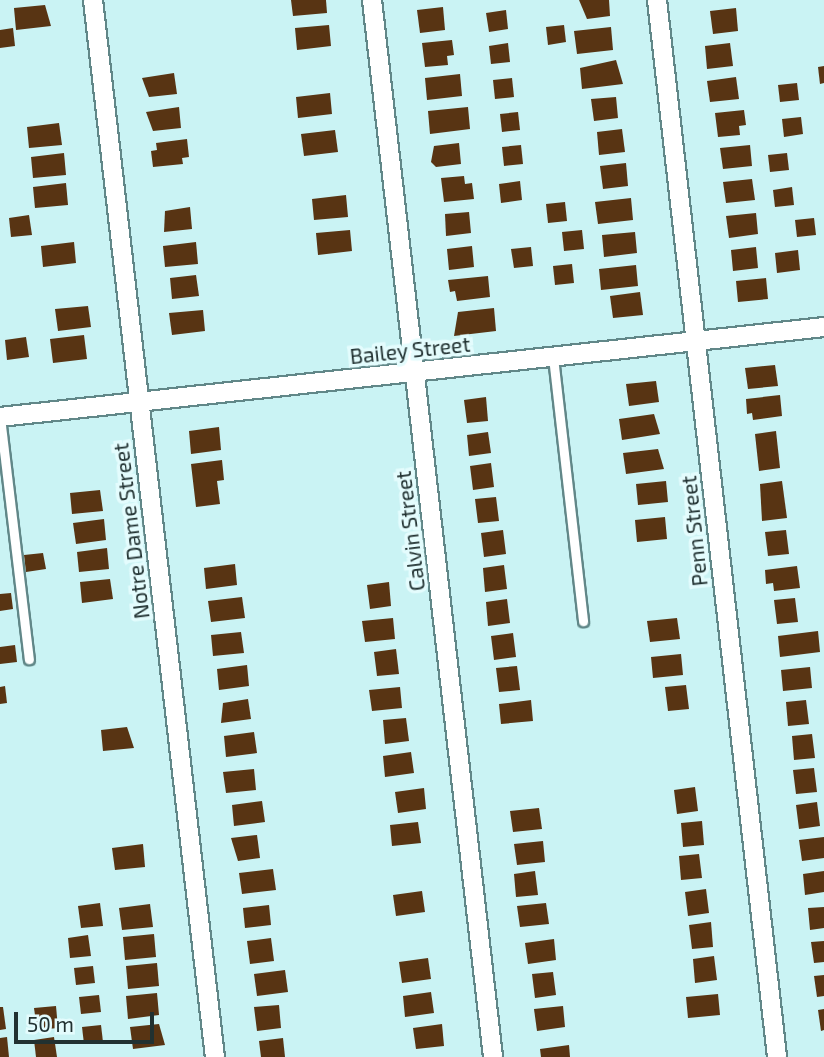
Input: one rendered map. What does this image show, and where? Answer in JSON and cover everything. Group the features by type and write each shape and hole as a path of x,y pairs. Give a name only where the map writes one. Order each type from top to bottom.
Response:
{"street":[{"name":"Notre Dame Street","path":"93,0 215,1057"},
{"name":"Calvin Street","path":"372,0 493,1057"},
{"name":"Penn Street","path":"657,0 777,1057"},
{"name":"Bailey Street","path":"0,417 139,404 824,327"}],"lane":[{"path":"553,357 583,621"},
{"path":"0,417 29,659"}],"building":[{"path":"291,0 326,0 327,13 293,16"},
{"path":"579,0 609,0 610,16 587,19"},
{"path":"45,5 51,26 16,30 14,8"},
{"path":"443,7 445,30 420,33 417,10"},
{"path":"736,8 738,31 713,34 710,11"},
{"path":"506,10 508,29 489,32 486,13"},
{"path":"329,25 331,46 297,50 295,28"},
{"path":"564,25 566,42 548,45 546,27"},
{"path":"611,27 613,50 577,54 574,31"},
{"path":"13,28 15,46 0,48 0,30"},
{"path":"452,40 454,55 447,56 448,65 425,67 422,43"},
{"path":"508,43 510,62 491,64 489,46"},
{"path":"730,43 733,66 707,69 705,46"},
{"path":"616,60 623,84 582,89 580,68"},
{"path":"824,66 824,83 820,84 818,67"},
{"path":"174,73 177,94 149,97 142,78"},
{"path":"460,74 462,96 427,100 425,78"},
{"path":"736,77 739,99 710,102 707,81"},
{"path":"512,78 514,97 495,99 493,80"},
{"path":"797,83 799,100 780,102 778,85"},
{"path":"330,93 332,114 298,118 296,97"},
{"path":"616,97 618,118 594,121 591,99"},
{"path":"179,107 181,128 153,131 146,112"},
{"path":"468,107 470,129 430,134 428,111"},
{"path":"744,110 746,125 739,126 740,135 718,137 715,113"},
{"path":"518,112 520,130 502,132 500,114"},
{"path":"801,117 803,134 784,137 782,119"},
{"path":"59,123 62,145 29,148 27,127"},
{"path":"622,129 625,152 599,155 597,132"},
{"path":"335,130 338,152 304,156 301,134"},
{"path":"187,139 189,157 182,158 183,164 153,167 151,151 157,150 156,143"},
{"path":"459,143 461,164 436,167 431,162 434,146"},
{"path":"521,145 523,164 504,166 502,147"},
{"path":"750,145 752,166 723,169 720,148"},
{"path":"64,153 66,175 33,178 31,157"},
{"path":"787,153 789,170 770,172 768,155"},
{"path":"626,163 628,186 603,189 600,166"},
{"path":"464,176 465,184 472,183 474,199 444,202 441,178"},
{"path":"752,179 755,200 726,203 723,182"},
{"path":"520,181 522,200 501,203 499,184"},
{"path":"66,183 68,205 35,208 33,187"},
{"path":"792,187 794,205 775,207 773,190"},
{"path":"346,195 348,217 314,220 312,199"},
{"path":"631,198 633,220 598,224 595,202"},
{"path":"565,202 567,221 548,223 546,204"},
{"path":"190,207 192,229 164,232 165,211"},
{"path":"469,212 471,233 446,236 445,214"},
{"path":"756,213 758,234 729,238 726,216"},
{"path":"29,215 32,235 11,237 9,218"},
{"path":"814,218 816,235 797,237 795,220"},
{"path":"350,230 352,251 318,255 316,233"},
{"path":"582,230 584,249 564,251 562,232"},
{"path":"635,232 637,253 604,257 602,235"},
{"path":"74,242 76,263 43,267 41,246"},
{"path":"196,242 198,264 165,267 163,246"},
{"path":"472,246 474,267 449,270 447,249"},
{"path":"531,247 533,266 514,268 511,249"},
{"path":"756,247 758,268 733,271 731,250"},
{"path":"798,250 800,270 777,273 775,253"},
{"path":"572,264 574,283 555,285 553,266"},
{"path":"636,265 638,286 601,290 599,269"},
{"path":"196,275 199,296 172,299 170,278"},
{"path":"488,276 490,297 457,301 455,291 450,292 448,280"},
{"path":"766,278 768,299 738,302 736,281"},
{"path":"640,292 643,315 613,318 610,296"},
{"path":"88,306 91,327 58,331 55,309"},
{"path":"494,308 496,331 454,336 458,312"},
{"path":"203,310 205,331 172,335 169,313"},
{"path":"84,335 87,359 53,363 50,339"},
{"path":"26,337 29,357 7,360 5,340"},
{"path":"775,365 778,386 748,389 745,368"},
{"path":"656,381 659,402 629,406 626,384"},
{"path":"780,395 782,416 753,420 752,413 747,414 746,399"},
{"path":"486,397 488,421 467,423 464,400"},
{"path":"654,414 660,434 622,440 619,419"},
{"path":"219,427 221,450 191,454 189,431"},
{"path":"776,431 780,468 759,471 755,434"},
{"path":"488,432 491,453 469,456 467,435"},
{"path":"658,449 664,469 626,474 623,453"},
{"path":"222,460 224,480 217,481 220,504 196,507 191,464"},
{"path":"491,463 494,487 473,490 470,466"},
{"path":"666,481 668,502 638,505 636,484"},
{"path":"782,481 787,518 762,521 760,484"},
{"path":"100,490 103,511 72,514 70,493"},
{"path":"496,497 499,521 478,523 475,499"},
{"path":"665,517 667,539 637,542 635,520"},
{"path":"104,519 106,540 76,544 73,523"},
{"path":"503,530 506,554 484,557 481,533"},
{"path":"786,530 789,554 768,556 765,532"},
{"path":"107,548 109,569 79,572 77,552"},
{"path":"43,553 46,569 26,572 24,555"},
{"path":"235,564 237,585 206,589 204,568"},
{"path":"504,565 507,589 485,592 483,568"},
{"path":"797,566 800,588 774,591 773,583 766,584 765,570"},
{"path":"110,579 113,599 82,603 80,582"},
{"path":"389,582 391,606 370,609 367,585"},
{"path":"11,593 13,609 0,611 0,594"},
{"path":"242,597 245,618 211,622 208,601"},
{"path":"795,598 798,622 777,624 774,600"},
{"path":"507,599 510,623 488,626 486,602"},
{"path":"393,618 395,639 365,642 362,621"},
{"path":"677,618 680,639 650,642 647,621"},
{"path":"818,631 820,652 780,657 778,636"},
{"path":"241,632 244,653 213,656 211,635"},
{"path":"513,633 516,657 494,660 491,636"},
{"path":"15,645 17,662 0,664 0,647"},
{"path":"396,649 399,674 377,676 374,652"},
{"path":"681,654 683,675 653,678 651,657"},
{"path":"247,665 249,686 219,690 217,669"},
{"path":"517,666 520,690 499,692 496,668"},
{"path":"810,667 812,688 783,691 781,670"},
{"path":"686,685 689,709 668,711 665,687"},
{"path":"5,686 7,703 0,704 0,687"},
{"path":"400,687 402,708 372,711 369,690"},
{"path":"248,699 251,719 221,723 223,703"},
{"path":"531,700 533,721 501,724 499,704"},
{"path":"806,700 809,724 788,726 786,702"},
{"path":"406,718 409,741 385,744 383,720"},
{"path":"127,727 134,748 103,751 101,730"},
{"path":"254,732 257,753 226,757 224,736"},
{"path":"812,734 815,758 794,760 792,736"},
{"path":"411,752 414,773 385,777 383,756"},
{"path":"814,768 817,792 796,794 793,770"},
{"path":"254,769 256,790 226,793 223,772"},
{"path":"695,787 698,811 677,814 674,790"},
{"path":"424,788 426,809 398,813 395,792"},
{"path":"262,801 265,822 234,826 232,805"},
{"path":"817,802 820,826 799,829 796,805"},
{"path":"539,808 542,829 513,832 510,811"},
{"path":"702,821 704,845 683,847 681,823"},
{"path":"418,822 421,843 392,846 390,825"},
{"path":"257,835 260,858 238,861 231,838"},
{"path":"824,837 824,858 802,861 799,840"},
{"path":"543,841 545,862 517,865 514,844"},
{"path":"143,844 145,867 115,870 112,848"},
{"path":"699,854 702,878 681,880 679,856"},
{"path":"273,869 276,890 242,894 239,873"},
{"path":"535,871 538,895 516,897 514,874"},
{"path":"824,871 824,892 805,895 803,874"},
{"path":"706,889 709,913 688,916 685,892"},
{"path":"422,891 425,912 396,916 393,895"},
{"path":"100,903 103,926 81,928 78,906"},
{"path":"546,903 549,924 520,927 517,906"},
{"path":"150,904 153,927 122,930 119,908"},
{"path":"269,905 271,925 245,928 243,908"},
{"path":"824,907 824,928 810,930 808,908"},
{"path":"711,922 713,947 692,949 689,925"},
{"path":"154,934 156,957 125,960 123,937"},
{"path":"88,935 91,956 70,958 68,938"},
{"path":"271,938 274,961 250,964 247,941"},
{"path":"554,939 556,960 528,964 525,943"},
{"path":"824,941 824,962 814,963 811,942"},
{"path":"714,956 717,980 695,983 693,959"},
{"path":"428,958 431,979 402,983 399,962"},
{"path":"157,963 159,986 128,989 126,966"},
{"path":"93,966 95,983 76,985 74,968"},
{"path":"285,970 288,992 257,996 254,974"},
{"path":"553,972 556,995 535,998 532,974"},
{"path":"824,975 824,996 817,997 814,976"},
{"path":"431,992 434,1013 405,1017 403,996"},
{"path":"157,993 159,1015 128,1019 126,996"},
{"path":"718,994 720,1015 688,1018 686,997"},
{"path":"99,995 101,1012 81,1014 79,997"},
{"path":"279,1005 281,1028 257,1031 254,1007"},
{"path":"56,1006 58,1028 37,1030 34,1008"},
{"path":"563,1006 565,1027 537,1031 534,1009"},
{"path":"0,1007 3,1007 6,1029 0,1030"},
{"path":"824,1009 824,1030 821,1031 818,1010"},
{"path":"159,1024 165,1045 133,1049 130,1027"},
{"path":"442,1024 444,1046 416,1049 413,1028"},
{"path":"101,1025 103,1042 84,1044 82,1027"},
{"path":"7,1037 9,1057 0,1057 0,1038"},
{"path":"54,1037 57,1057 36,1057 34,1040"},
{"path":"283,1038 285,1057 261,1057 259,1041"},
{"path":"569,1045 570,1057 541,1057 540,1049"}]}
